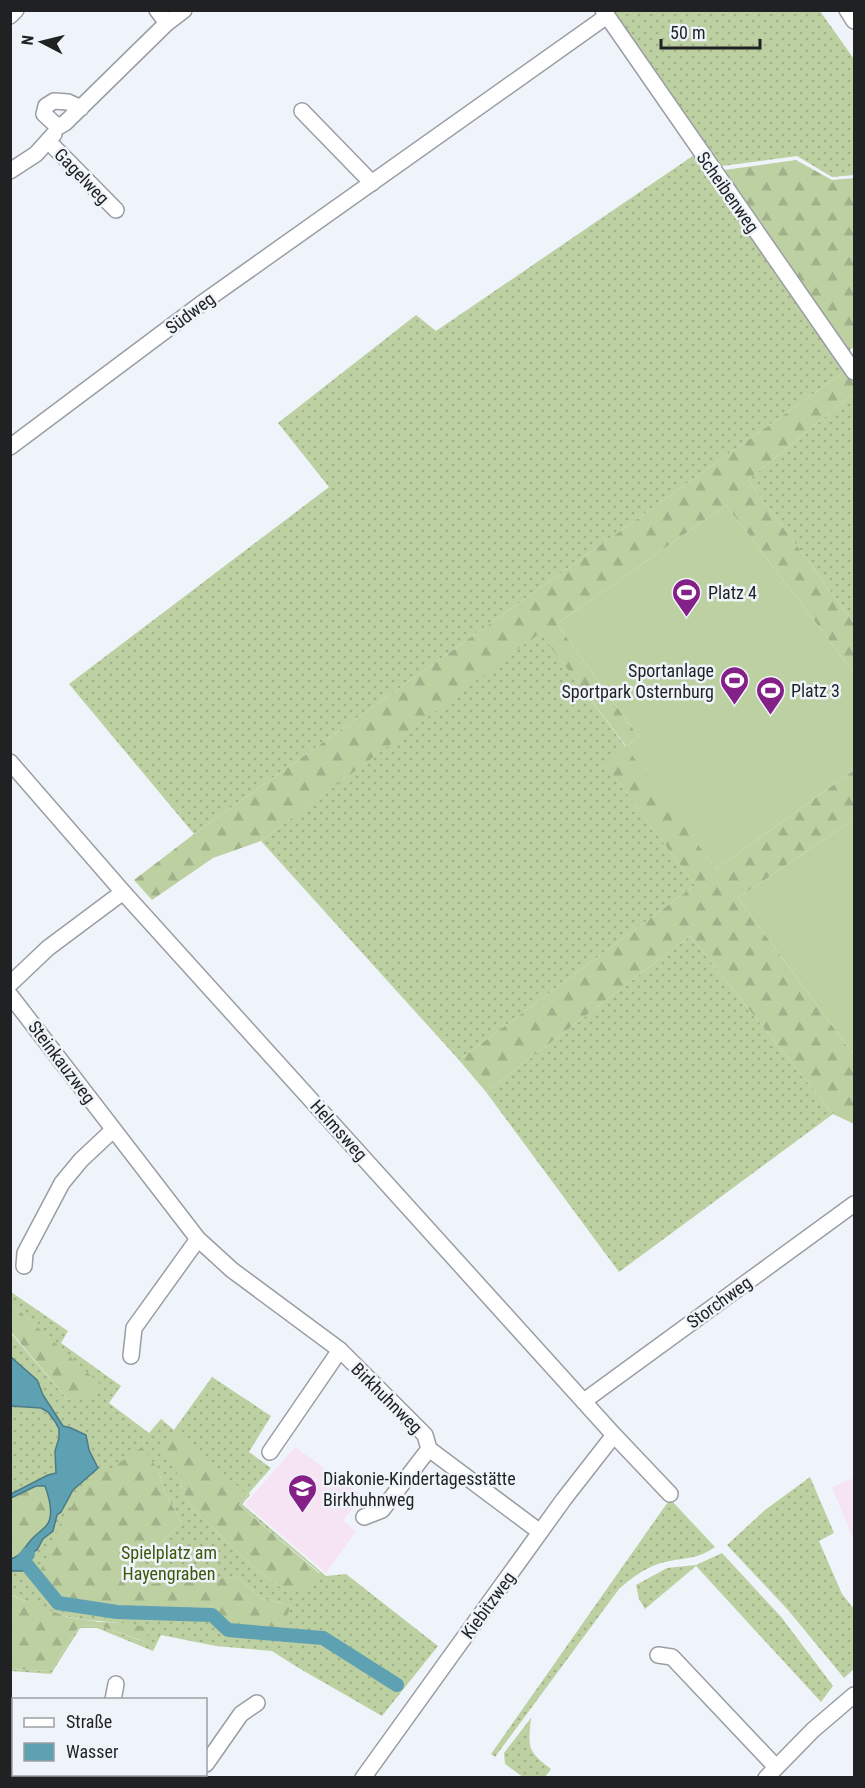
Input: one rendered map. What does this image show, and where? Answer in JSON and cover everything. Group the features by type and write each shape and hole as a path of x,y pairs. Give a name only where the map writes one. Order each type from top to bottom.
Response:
{"street":[{"path":"10,16 16,10"},
{"path":"157,10 167,23"},
{"path":"10,171 36,154 58,127 81,108 167,23 184,10"},
{"path":"847,10 855,21"},
{"name":"Südweg","path":"10,447 205,301 372,183 605,13"},
{"name":"Scheibenweg","path":"605,13 855,372"},
{"path":"58,127 44,114 46,106 54,101 68,102 81,108"},
{"path":"302,111 372,183"},
{"name":"Gagelweg","path":"48,141 116,210"},
{"name":"Helmsweg","path":"10,762 123,892 670,1494"},
{"path":"14,975 123,892"},
{"name":"Steinkauzweg","path":"10,994 198,1239 232,1270 266,1294"},
{"path":"24,1266 25,1253 62,1183 81,1160 113,1130"},
{"name":"Storchweg","path":"584,1401 855,1204"},
{"path":"130,1356 134,1328 198,1239"},
{"name":"Birkhuhnweg","path":"266,1294 340,1350 425,1435 429,1449 540,1532"},
{"name":"Birkhuhnweg","path":"270,1452 340,1350"},
{"name":"Kiebitzweg","path":"363,1778 540,1532 614,1435"},
{"name":"Birkhuhnweg","path":"364,1516 382,1510 429,1449"},
{"path":"658,1655 672,1657 771,1772 813,1730 855,1695"},
{"path":"113,1698 116,1684"},
{"path":"207,1763 241,1714 257,1703"}],"shaded area":[{"name":"Diakonie-Kindertagesstätte Birkhuhnweg","path":"295,1447 362,1495 343,1521 356,1531 326,1573 245,1504"},
{"path":"854,1478 854,1541 832,1487"}],"green space":[{"path":"607,11 820,11 854,59 854,175 832,177 797,156 715,167"},
{"path":"697,153 848,369 194,834 69,684 329,487 278,423 416,315 436,331"},
{"path":"796,160 832,180 854,178 854,347 847,352 717,171"},
{"path":"848,369 854,380 854,393 748,480 854,623 854,673 726,505 557,624 639,737 627,746 716,869 854,770 854,819 738,898 854,1055 854,1124 833,1114 690,936 486,1092 459,1060 695,885 604,763 626,746 540,633 261,841 213,858 152,900 134,880 194,834"},
{"path":"854,393 854,623 748,480"},
{"name":"Sportanlage Sportpark Osternburg","path":"726,505 854,673 854,770 716,869 626,747 639,737 557,624"},
{"path":"540,632 626,747 605,764 695,885 459,1060 261,841"},
{"path":"854,819 854,1055 738,898"},
{"path":"690,936 833,1114 619,1272 486,1092"},
{"name":"Spielplatz am Hayengraben","path":"11,1292 68,1331 61,1343 121,1386 109,1403 149,1433 161,1419 174,1430 212,1377 271,1416 249,1452 271,1468 242,1504 326,1576 346,1574 438,1646 382,1716 272,1651 216,1646 161,1635 153,1651 97,1628 80,1628 51,1674 11,1671 11,1669 50,1671 79,1626 98,1625 144,1642 149,1629 62,1615 11,1595 11,1571 28,1571 31,1553 37,1550 43,1539 53,1531 57,1515 73,1490 98,1468 89,1450 86,1435 63,1426 43,1395 37,1380 11,1357 10,1332 68,1400 100,1385 11,1303","holes":["159,1471 164,1491 182,1523 124,1575 125,1587 237,1577 261,1598 291,1606 280,1630 230,1627 213,1610 107,1607","181,1479 248,1495 239,1505 320,1573 287,1592 252,1566 192,1508 182,1491"]},
{"path":"10,1303 101,1385 84,1399 68,1400 11,1332"},
{"path":"11,1406 41,1408 48,1412 59,1429 59,1438 55,1452 56,1473 11,1494"},
{"path":"174,1431 248,1495 239,1505 320,1574 307,1589 287,1592 252,1566 192,1508 182,1491 181,1479 160,1448"},
{"path":"142,1447 159,1471 164,1491 182,1523 124,1575 125,1586 237,1577 261,1598 291,1606 281,1630 230,1627 213,1610 107,1607 61,1599 40,1572 63,1517 90,1483"},
{"path":"810,1477 834,1533 819,1541 842,1594 854,1609 854,1669 844,1678 788,1610 727,1545 765,1510"},
{"path":"36,1486 45,1486 50,1507 48,1524 21,1554 11,1559 10,1498"},
{"path":"670,1499 715,1547 696,1556 652,1566 619,1589 495,1757 491,1754"},
{"path":"722,1553 782,1618 833,1686 821,1702 696,1566 645,1609 639,1599 636,1585 667,1568 696,1565"},
{"path":"10,1595 67,1617 127,1623 149,1628 145,1642 98,1625 79,1626 50,1671 11,1669"},
{"path":"531,1718 529,1736 531,1748 537,1758 551,1769 545,1777 523,1777 505,1764 504,1753"}],"water":[{"path":"11,1357 37,1380 43,1395 63,1426 86,1435 89,1450 98,1468 73,1490 57,1515 53,1531 43,1539 37,1550 31,1553 28,1571 11,1571 11,1559 20,1554 48,1523 49,1501 45,1486 36,1486 11,1498 11,1494 56,1473 55,1451 59,1429 48,1412 41,1408 11,1406"}],"waterway":[{"path":"28,1554 23,1560 58,1603 117,1612 212,1615 228,1630 323,1638 397,1685"}],"place":[{"name":"Platz 4","path":"687,618"},
{"name":"Sportanlage Sportpark Osternburg","path":"735,706"},
{"name":"Platz 3","path":"770,716"},
{"name":"Diakonie-Kindertagesstätte Birkhuhnweg","path":"302,1514"}]}
